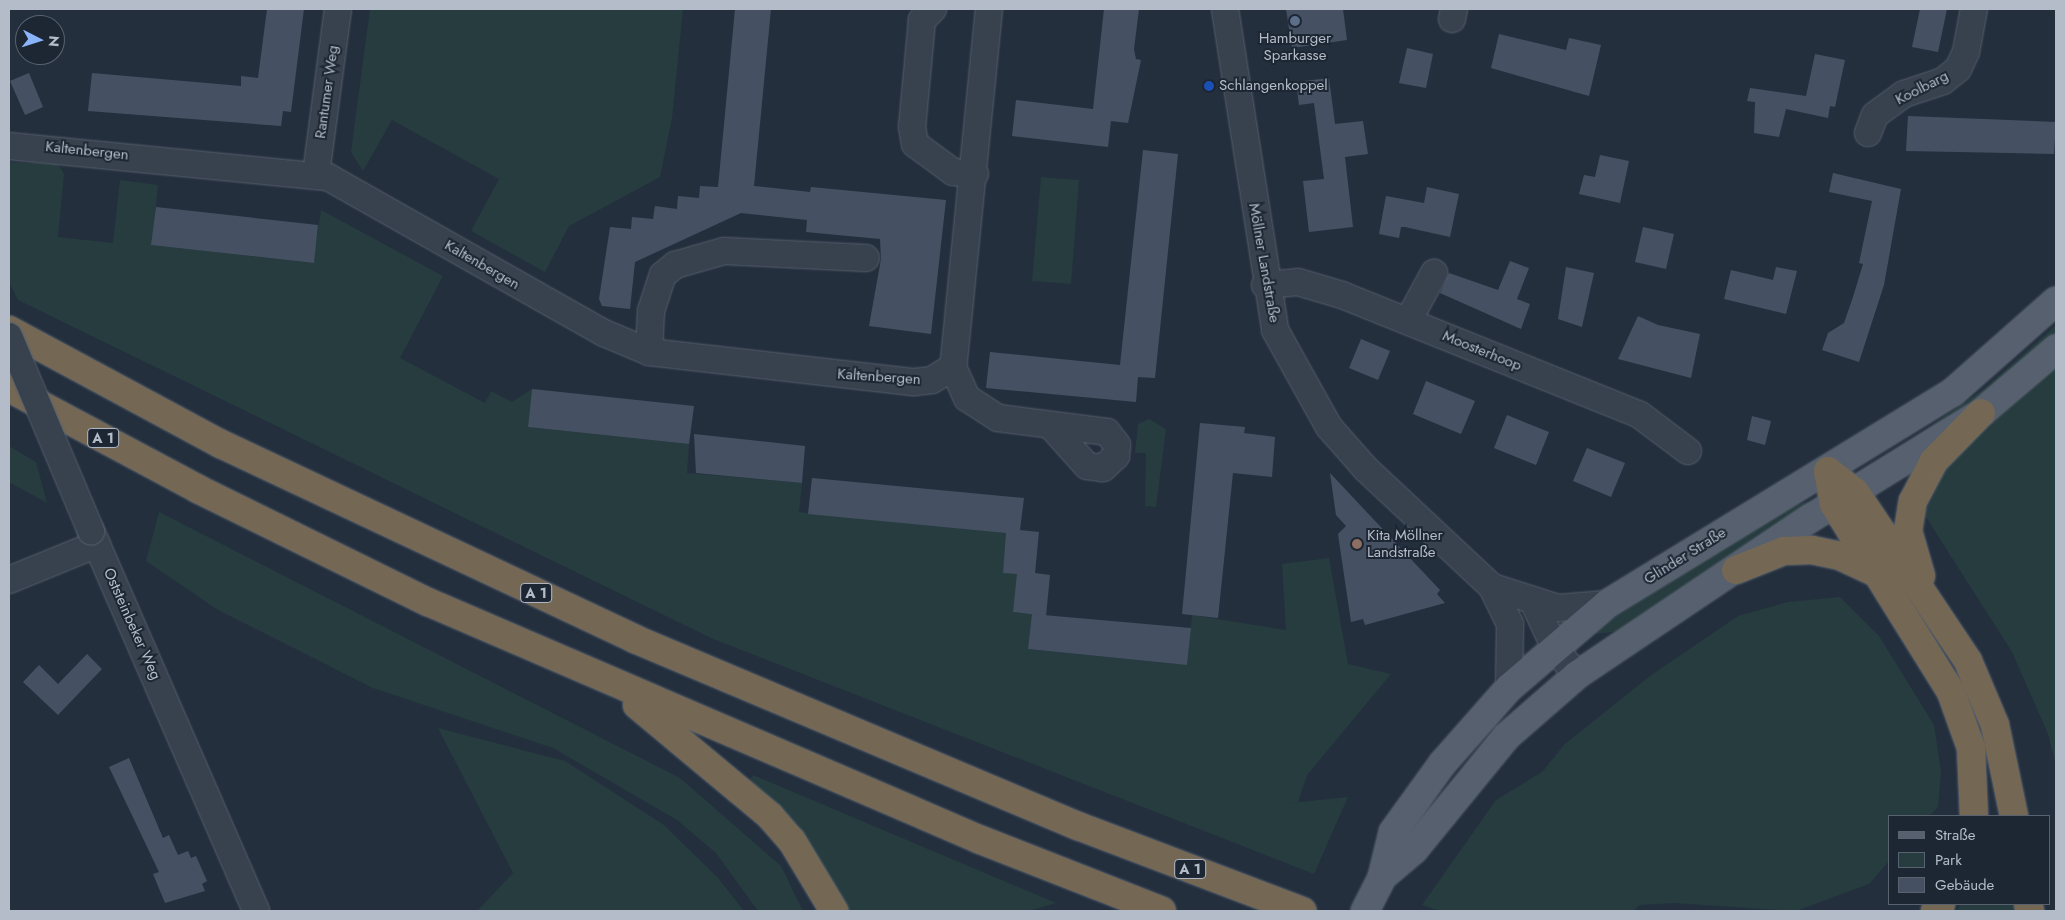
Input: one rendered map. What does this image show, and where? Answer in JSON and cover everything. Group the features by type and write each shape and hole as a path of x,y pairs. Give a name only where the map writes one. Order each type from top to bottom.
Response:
{"highway":[{"name":"A 1","path":"9,330 230,448 635,639 1078,826 1302,911"},
{"name":"A 1","path":"9,388 402,589 610,684 1162,911"},
{"path":"1981,413 1934,461 1913,501 1908,520 1910,545 1930,598 1985,698 2003,756 2014,815"},
{"path":"1828,471 1844,498 1880,575 1940,668 1961,716 1975,774 1974,815"},
{"path":"1844,498 1930,598"},
{"path":"1736,570 1784,551 1812,550 1840,556 1880,575"},
{"path":"610,684 770,816 792,841 834,911"}],"main road":[{"name":"Glinder Straße","path":"1365,911 1382,877 1393,832 1442,764 1509,688 1556,650 1607,604 1828,471 1953,392 2056,301"},
{"name":"Glinder Straße","path":"1382,877 1414,850 1506,737 1578,675 1844,498 1981,413 2056,349"}],"street":[{"name":"Rantumer Weg","path":"316,174 338,9"},
{"path":"933,9 922,20 912,127 915,144 954,172 975,174"},
{"path":"989,9 975,174 953,367 958,384 982,409 998,418 1051,426"},
{"name":"Möllner Landstraße","path":"1225,9 1265,285 1275,330 1329,427 1366,469 1492,588 1510,624 1509,688"},
{"name":"Koolbarg","path":"1868,133 1875,116 1904,94 1943,81 1958,69 1966,52 1974,9"},
{"name":"Kaltenbergen","path":"9,146 316,174 604,333 649,352 914,382 932,380 953,367"},
{"path":"649,352 651,311 663,275 675,265 724,251 866,258"},
{"path":"1408,321 1434,273"},
{"name":"Moosterhoop","path":"1265,285 1298,282 1408,321 1640,414 1688,451"},
{"name":"Oststeinbeker Weg","path":"9,336 256,911"},
{"path":"9,580 94,537"},
{"name":"Möllner Landstraße","path":"1492,588 1558,608 1607,604"},
{"path":"1533,601 1556,650 1578,675"},
{"path":"1510,624 1556,650"}],"green space":[{"path":"370,9 683,9 672,118 660,177 569,226 545,272 471,231 499,179 392,120 363,171 351,152"},
{"path":"9,162 58,164 64,174 58,237 113,243 120,180 158,185 152,245 313,263 321,210 443,276 400,358 485,403 491,391 512,402 532,389 528,427 689,444 687,473 802,483 799,512 1008,533 1003,572 1019,574 1013,612 1033,614 1028,649 1187,665 1192,615 1286,630 1282,564 1329,558 1348,664 1391,674 1307,775 1298,802 1282,804 1348,797 1314,874 711,638 18,300 9,282"},
{"path":"1041,177 1079,180 1071,284 1032,281"},
{"path":"2056,325 2056,334 1993,389 1880,461 1985,388"},
{"path":"2056,367 2056,765 2048,734 2012,652 1924,514 1951,459"},
{"path":"1149,419 1166,429 1156,507 1145,506 1146,453 1135,453 1138,424"},
{"path":"9,446 36,462 47,503 9,482"},
{"path":"1825,498 1621,631 1587,635 1789,506"},
{"path":"159,512 680,778 781,866 803,911 758,911 716,853 677,820 553,748 373,688 218,610 146,561"},
{"path":"1840,597 1879,636 1934,725 1941,772 1938,807 1930,815 1888,815 1888,862 1869,884 1796,911 1673,903 1640,905 1633,911 1440,911 1422,905 1496,800 1542,772 1565,744 1650,676 1738,616 1788,602"},
{"path":"438,728 565,761 664,825 718,878 744,911 477,911 513,873"},
{"path":"753,775 1056,903 1029,911 846,911 749,781"},
{"path":"1960,905 2015,905 2017,911 1957,911"}],"building":[{"path":"267,9 304,9 291,112 283,111 281,126 88,111 92,73 241,86 241,76 258,78"},
{"path":"735,9 771,9 754,186 810,192 811,187 946,200 931,334 869,326 881,259 880,239 806,232 807,220 741,213 635,262 630,309 602,306 599,299 610,227 631,229 632,217 653,219 655,206 677,209 678,196 699,198 700,186 718,187"},
{"path":"1104,9 1139,9 1134,49 1136,59 1141,60 1128,123 1111,121 1108,147 1012,136 1016,100 1093,109"},
{"path":"1286,9 1343,9 1347,40 1292,48"},
{"path":"1920,9 1947,9 1938,52 1912,47"},
{"path":"1499,34 1566,50 1569,38 1601,45 1589,96 1491,68"},
{"path":"1407,48 1433,54 1426,88 1399,83"},
{"path":"1815,54 1845,60 1835,107 1830,106 1828,118 1786,109 1779,137 1754,133 1755,102 1747,101 1750,88 1806,96"},
{"path":"29,73 43,107 25,115 10,81"},
{"path":"1329,78 1335,124 1363,121 1368,154 1345,157 1353,227 1309,232 1303,181 1324,179 1314,103 1299,105 1296,82"},
{"path":"1908,116 2056,122 2054,154 1906,151"},
{"path":"1143,150 1178,154 1155,378 1138,377 1136,402 986,388 990,352 1120,365"},
{"path":"1600,155 1629,161 1620,203 1579,194 1584,175 1595,177"},
{"path":"1833,173 1901,189 1884,285 1859,362 1822,350 1828,333 1844,323 1853,297 1863,264 1859,263 1872,201 1829,192"},
{"path":"1427,187 1459,194 1450,237 1405,227 1401,227 1399,238 1379,234 1386,196 1424,203"},
{"path":"156,207 318,225 314,263 151,245"},
{"path":"1643,227 1674,234 1666,269 1635,262"},
{"path":"1510,261 1529,268 1517,299 1530,304 1521,329 1440,293 1449,273 1498,290"},
{"path":"1566,267 1594,273 1582,327 1558,319"},
{"path":"1776,267 1797,271 1786,314 1724,299 1731,270 1773,280"},
{"path":"1638,316 1658,325 1700,334 1691,378 1618,359"},
{"path":"1361,339 1390,351 1378,380 1349,368"},
{"path":"1426,381 1475,401 1461,434 1413,414"},
{"path":"532,389 694,406 689,444 528,427"},
{"path":"1507,415 1549,432 1536,465 1494,448"},
{"path":"1752,416 1771,421 1765,445 1747,440"},
{"path":"1200,423 1245,427 1244,433 1275,437 1272,477 1233,473 1218,618 1182,614"},
{"path":"694,434 805,446 802,483 696,473"},
{"path":"1587,448 1625,463 1611,497 1573,481"},
{"path":"1330,473 1440,590 1437,594 1445,603 1365,625 1363,619 1351,622 1338,534 1346,526 1336,515"},
{"path":"812,478 1024,498 1020,530 1039,532 1035,573 1050,575 1046,616 1013,612 1017,574 1003,573 1006,533 808,514"},
{"path":"1032,614 1191,628 1187,665 1028,649"},
{"path":"87,654 102,669 58,715 23,682 39,665 58,684"},
{"path":"129,758 163,838 169,835 178,855 188,851 191,858 196,856 207,881 202,884 205,891 165,903 153,874 159,872 109,767"}],"place":[{"name":"Hamburger Sparkasse","path":"1295,21"},
{"name":"Schlangenkoppel","path":"1209,86"},
{"name":"Kita Möllner Landstraße","path":"1357,544"}]}
